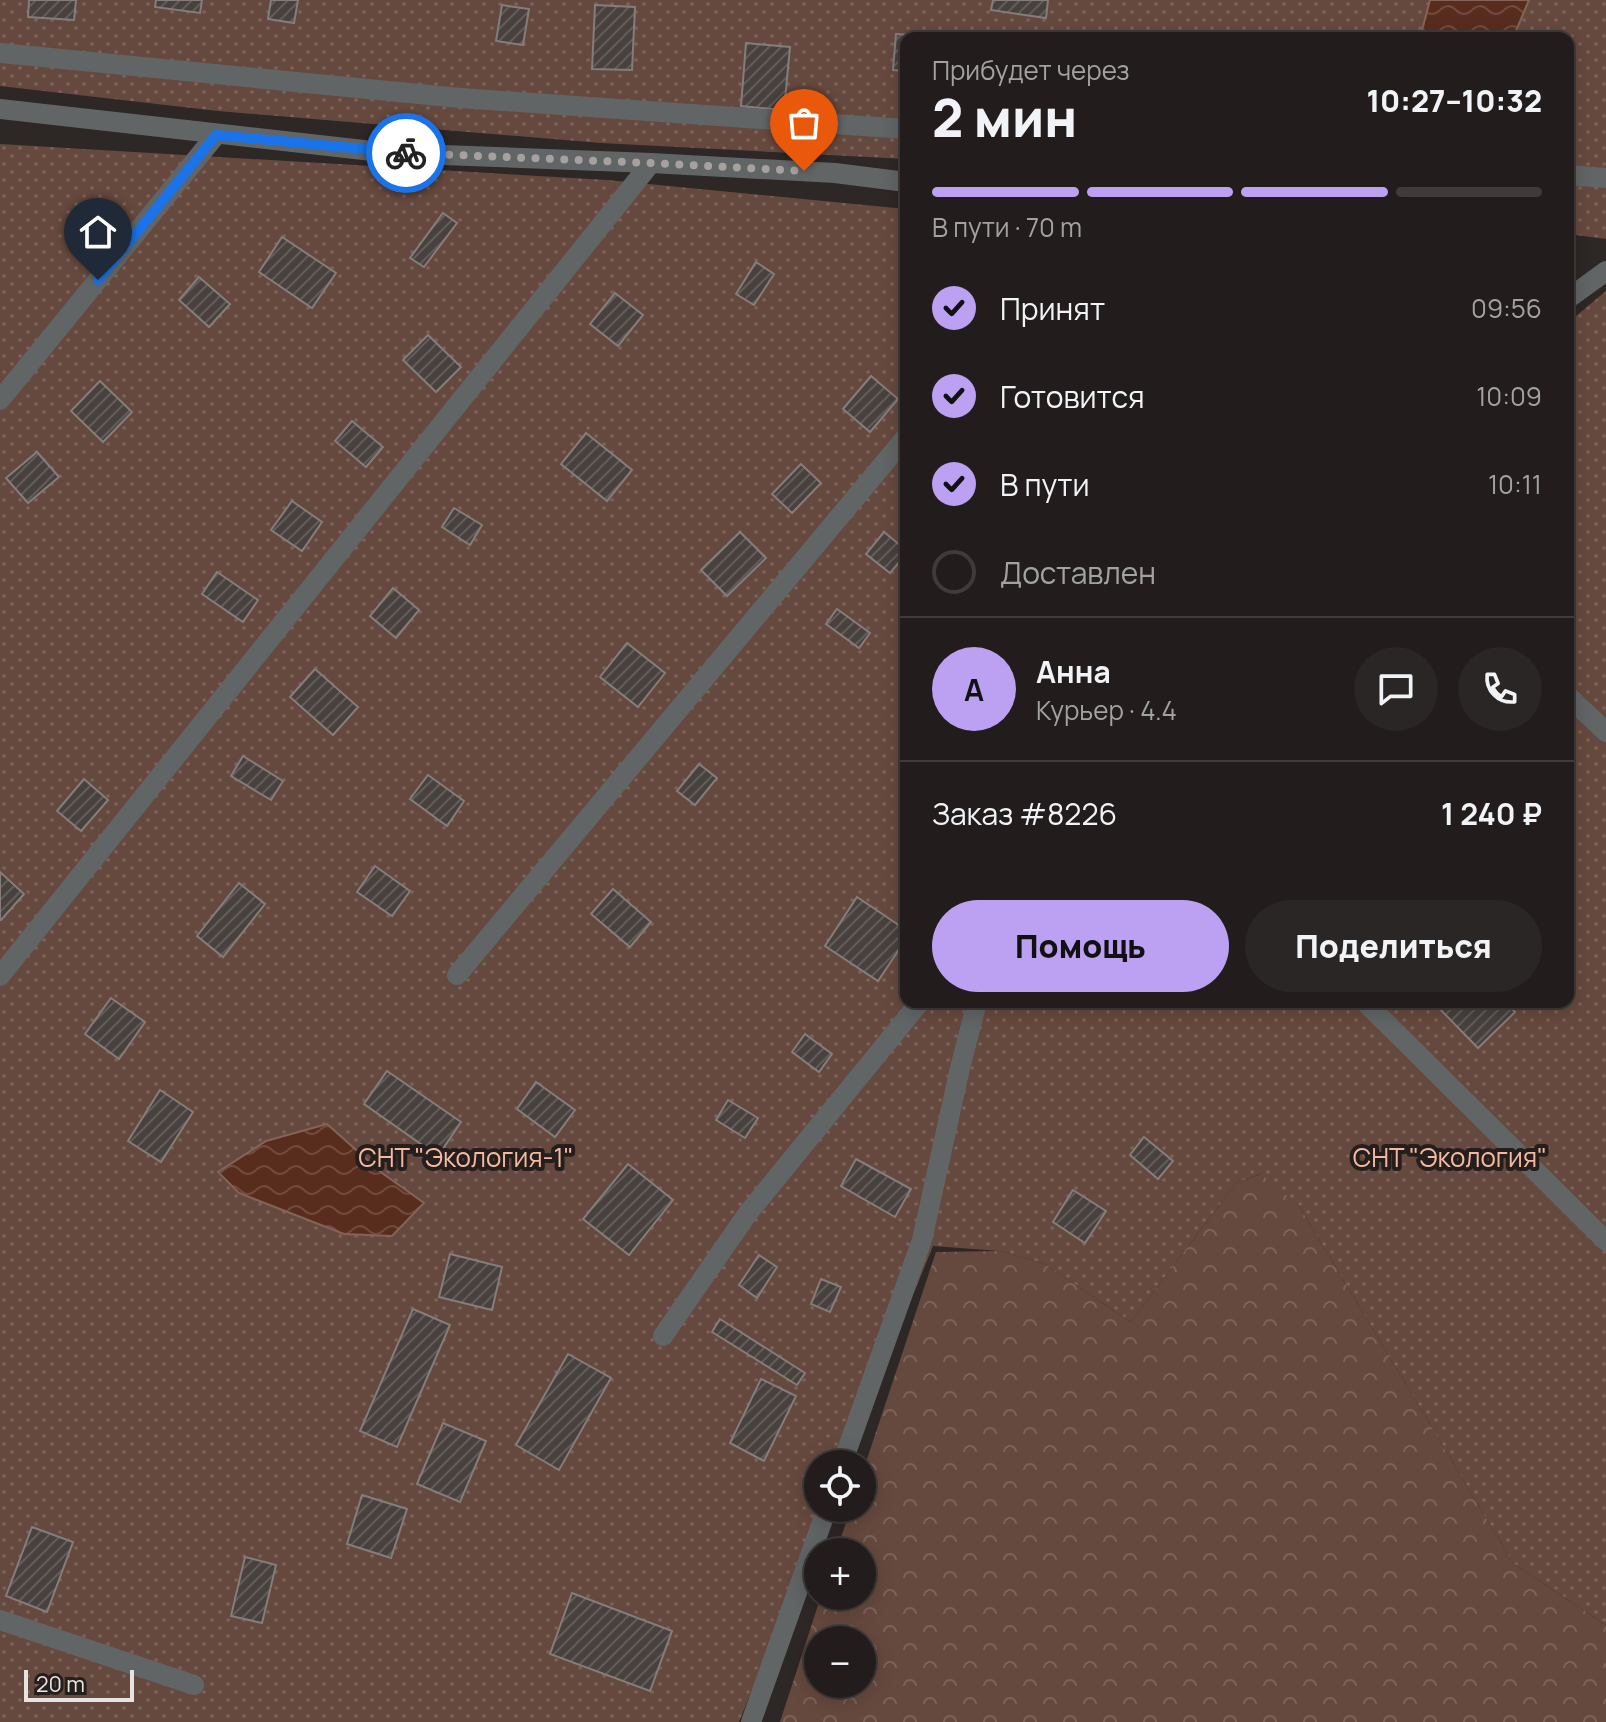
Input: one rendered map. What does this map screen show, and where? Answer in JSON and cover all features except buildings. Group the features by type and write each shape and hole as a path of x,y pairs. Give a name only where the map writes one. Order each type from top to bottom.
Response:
{"street":[{"path":"0,53 460,98 900,129"},
{"path":"0,109 390,153 835,173 900,181"},
{"path":"0,400 216,135"},
{"path":"0,976 651,163"},
{"path":"1574,175 1606,178"},
{"path":"1574,295 1606,271"},
{"path":"457,975 900,444"},
{"path":"1574,702 1606,732"},
{"path":"663,1336 748,1213 915,1008"},
{"path":"847,1450 922,1240 975,1008"},
{"path":"1371,1008 1606,1241"},
{"path":"751,1722 822,1522"},
{"path":"0,1620 194,1685"}],"green space":[{"path":"0,0 1606,0 1606,239 1574,235 1574,32 900,32 900,159 601,143 218,111 0,86"},
{"name":"СНТ \"Экология-1\"","path":"0,144 607,180 900,208 900,1008 1574,1008 1574,315 1606,291 1606,1625 1513,1563 1299,1206 1260,1174 1236,1183 1131,1322 1045,1264 1000,1251 933,1246 850,1450 804,1450 804,1522 820,1522 814,1538 804,1538 804,1562 739,1722 0,1722"},
{"path":"1261,1174 1299,1206 1513,1563 1606,1625 1606,1722 780,1722 804,1648 804,1698 876,1698 876,1626 811,1626 816,1610 876,1610 876,1538 841,1538 846,1522 876,1522 876,1450 870,1450 936,1252 1000,1251 1045,1264 1131,1322 1236,1183"}],"water":[{"path":"1430,0 1529,0 1516,32 1422,32"},
{"path":"327,1124 382,1173 424,1203 392,1236 344,1234 239,1193 218,1172 266,1141"}],"way so far":[{"path":"406,153 804,171"}],"route":[{"path":"98,280 216,135 406,153"}],"park label":[{"name":"СНТ \"Экология\"","path":"1450,1157"}]}
